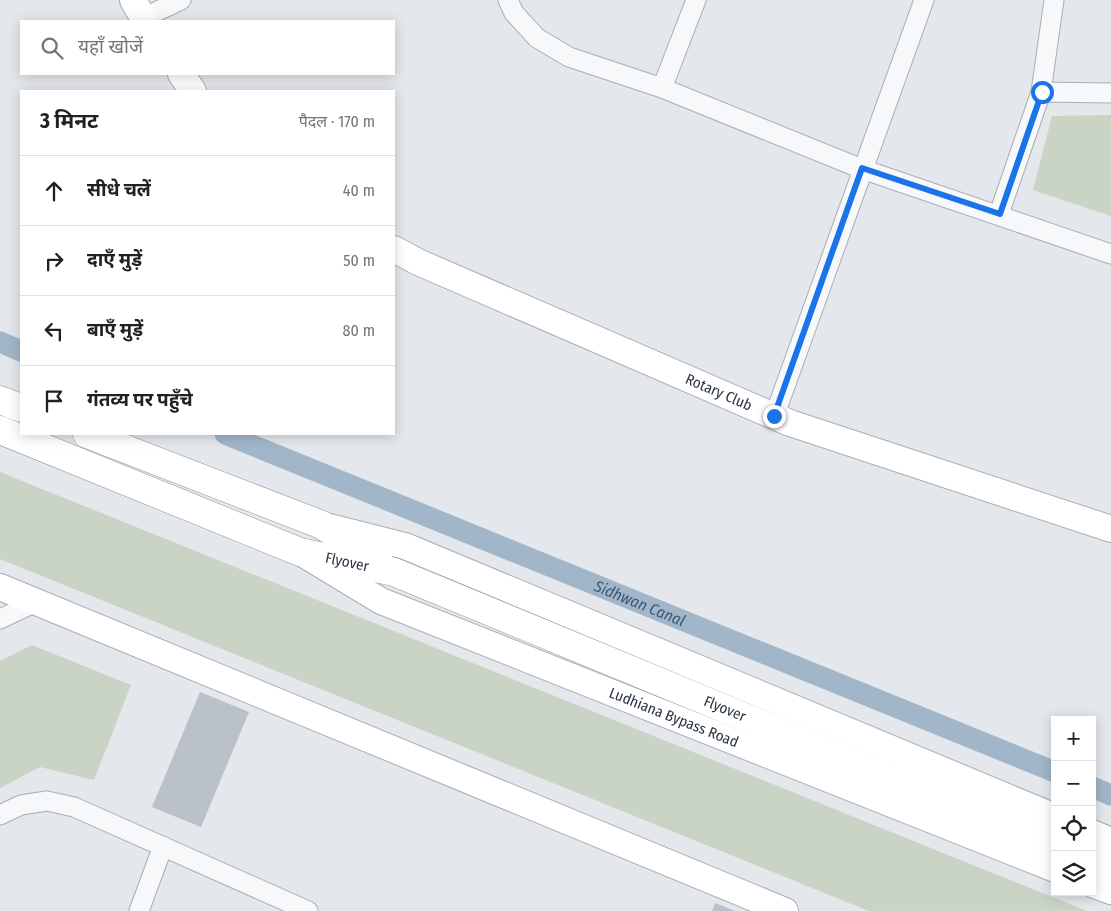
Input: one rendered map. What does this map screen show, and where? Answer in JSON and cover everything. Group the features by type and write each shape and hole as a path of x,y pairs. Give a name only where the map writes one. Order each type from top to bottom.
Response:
{"highway":[{"path":"0,400 20,408"},
{"name":"Flyover","path":"0,430 300,552 394,572 1051,843"},
{"name":"Flyover","path":"90,435 322,525 394,572"},
{"path":"1096,862 1111,868"}],"street":[{"path":"140,13 181,0"},
{"path":"508,0 514,13 537,38 569,57 662,88 862,168 1000,214 1111,254"},
{"path":"662,88 696,0"},
{"path":"774,416 924,0"},
{"path":"1000,214 1042,92 1054,0"},
{"path":"182,75 192,90"},
{"path":"1042,92 1111,93"},
{"name":"Rotary Club","path":"395,250 418,262 790,423 1111,529"},
{"path":"322,525 405,546 1051,815"},
{"name":"Ludhiana Bypass Road","path":"300,552 381,602 1051,867"},
{"path":"0,587 785,911"},
{"path":"0,619 36,602"},
{"path":"0,815 21,805 47,801 74,807 308,911"},
{"path":"1096,834 1111,840"},
{"path":"139,911 163,846"},
{"path":"1096,885 1111,891"}],"green space":[{"path":"1111,115 1111,216 1033,190 1052,116"},
{"path":"0,472 1087,911 869,911 0,559"},
{"path":"32,645 131,685 94,780 40,767 0,788 0,661"}],"building":[{"path":"200,692 249,712 201,827 152,807"},
{"path":"715,903 735,911 712,911"}],"waterway":[{"name":"Sidhwan Canal","path":"0,342 20,351"},
{"name":"Sidhwan Canal","path":"227,435 1051,770"},
{"name":"Sidhwan Canal","path":"1096,789 1111,795"}],"route":[{"path":"774,416 862,168 1000,214 1042,92"}]}
